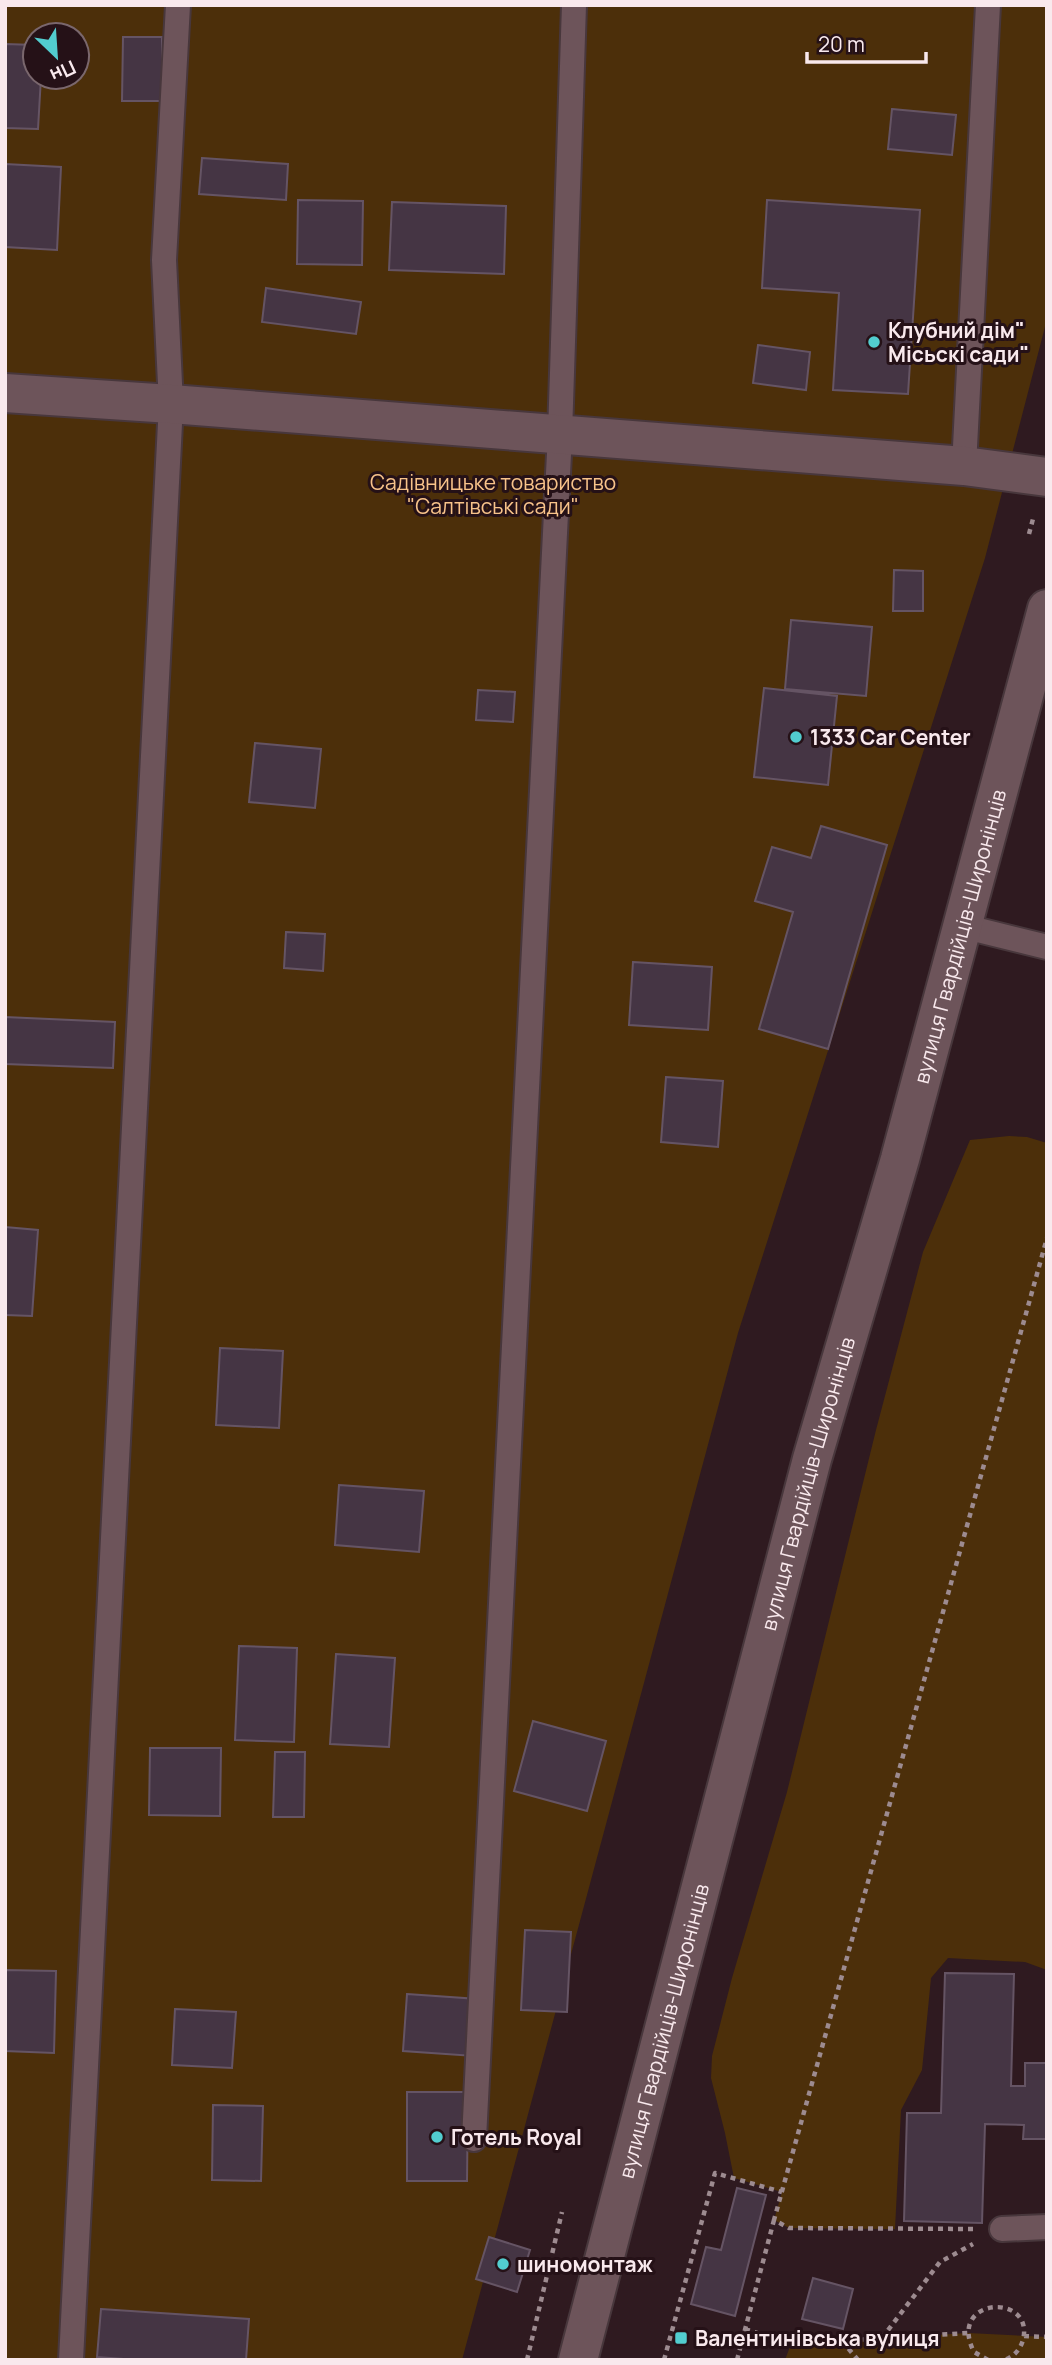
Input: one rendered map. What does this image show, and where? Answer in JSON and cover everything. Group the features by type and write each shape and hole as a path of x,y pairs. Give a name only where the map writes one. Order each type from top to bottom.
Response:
{"main road":[{"path":"5,393 964,466 1047,477"},
{"name":"вулиця Гвардійців-Широнінців","path":"578,2360 808,1473 900,1159 1047,609"}],"lane":[{"path":"71,2360 171,404 164,260 177,5"},
{"path":"474,2140 560,434 574,5"},
{"path":"964,466 988,5"},
{"path":"962,926 1047,947"},
{"path":"1002,2229 1047,2227"}],"path":[{"path":"737,2360 1047,1238"},
{"path":"664,2360 715,2173 782,2192"},
{"path":"527,2360 562,2212"},
{"path":"774,2220 789,2228 1002,2229"},
{"path":"882,2338 940,2262 1002,2229"},
{"path":"988,2360 974,2352 968,2333 975,2316 982,2309 992,2306 1009,2309 1023,2328 1024,2336 1017,2352 1005,2360"},
{"path":"745,2329 791,2344 968,2333"},
{"path":"1024,2336 1047,2337"},
{"path":"842,2341 858,2360"}],"green space":[{"name":"Садівницьке товариство \"Салтівські сади\"","path":"5,5 1047,5 1047,319 985,558 738,1333 462,2360 5,2360"},
{"path":"1027,1137 1047,1143 1047,1970 1025,1962 948,1958 931,1978 922,2070 901,2110 895,2229 789,2228 774,2220 782,2192 734,2178 711,2078 712,2056 787,1792 876,1430 923,1252 970,1140"},
{"path":"968,2333 1047,2337 1047,2360 785,2360 791,2344"}],"building":[{"path":"123,37 162,37 162,101 122,101"},
{"path":"5,44 21,45 21,91 40,91 38,129 5,128"},
{"path":"892,109 956,115 952,155 888,149"},
{"path":"202,158 288,164 286,200 199,194"},
{"path":"5,164 61,167 57,250 5,247"},
{"path":"298,200 363,201 362,265 297,264"},
{"name":"Клубний дім\" Місьскі сади\"","path":"767,200 920,210 908,394 833,390 839,293 762,288"},
{"path":"392,202 506,206 504,274 389,270"},
{"path":"266,288 361,302 356,334 262,322"},
{"path":"758,345 810,352 806,390 753,383"},
{"path":"894,570 923,571 923,611 893,611"},
{"path":"791,620 872,627 866,696 785,689"},
{"name":"1333 Car Center","path":"764,688 837,696 828,785 754,777"},
{"path":"478,690 515,692 513,722 476,720"},
{"path":"255,743 321,749 315,808 249,802"},
{"path":"821,826 887,845 828,1049 759,1029 793,912 755,901 772,847 811,858"},
{"path":"286,932 325,934 323,971 284,968"},
{"path":"633,962 712,967 708,1030 629,1025"},
{"path":"5,1017 115,1022 113,1068 5,1064"},
{"path":"666,1077 723,1081 718,1147 661,1142"},
{"path":"5,1227 38,1230 32,1316 5,1315"},
{"path":"220,1348 283,1351 279,1428 216,1425"},
{"path":"339,1485 424,1491 419,1552 335,1545"},
{"path":"239,1646 297,1648 294,1742 235,1740"},
{"path":"336,1654 395,1658 389,1747 330,1744"},
{"path":"533,1721 606,1741 587,1811 514,1791"},
{"path":"150,1748 221,1748 220,1816 149,1815"},
{"path":"275,1752 305,1752 304,1817 273,1817"},
{"path":"525,1930 571,1932 567,2012 521,2010"},
{"path":"5,1970 56,1971 54,2053 5,2051"},
{"path":"945,1973 1014,1974 1011,2086 1025,2086 1025,2063 1047,2063 1047,2139 1023,2139 1024,2125 985,2124 982,2223 904,2221 907,2113 941,2113"},
{"path":"407,1994 478,1999 474,2056 403,2051"},
{"path":"175,2009 236,2012 232,2068 172,2065"},
{"name":"Готель Royal","path":"407,2092 468,2092 467,2181 407,2181"},
{"path":"213,2105 263,2106 261,2181 212,2180"},
{"path":"737,2188 766,2195 735,2316 691,2304 706,2247 721,2250"},
{"name":"шиномонтаж","path":"489,2237 530,2250 517,2292 476,2279"},
{"path":"813,2278 853,2289 843,2329 802,2319"},
{"path":"101,2309 249,2319 246,2360 137,2360 97,2357"}],"place":[{"name":"Клубний дім\" Місьскі сади\"","path":"874,342"},
{"name":"1333 Car Center","path":"796,737"},
{"name":"Готель Royal","path":"437,2137"},
{"name":"шиномонтаж","path":"503,2264"},
{"name":"Валентинівська вулиця","path":"681,2338"}]}
